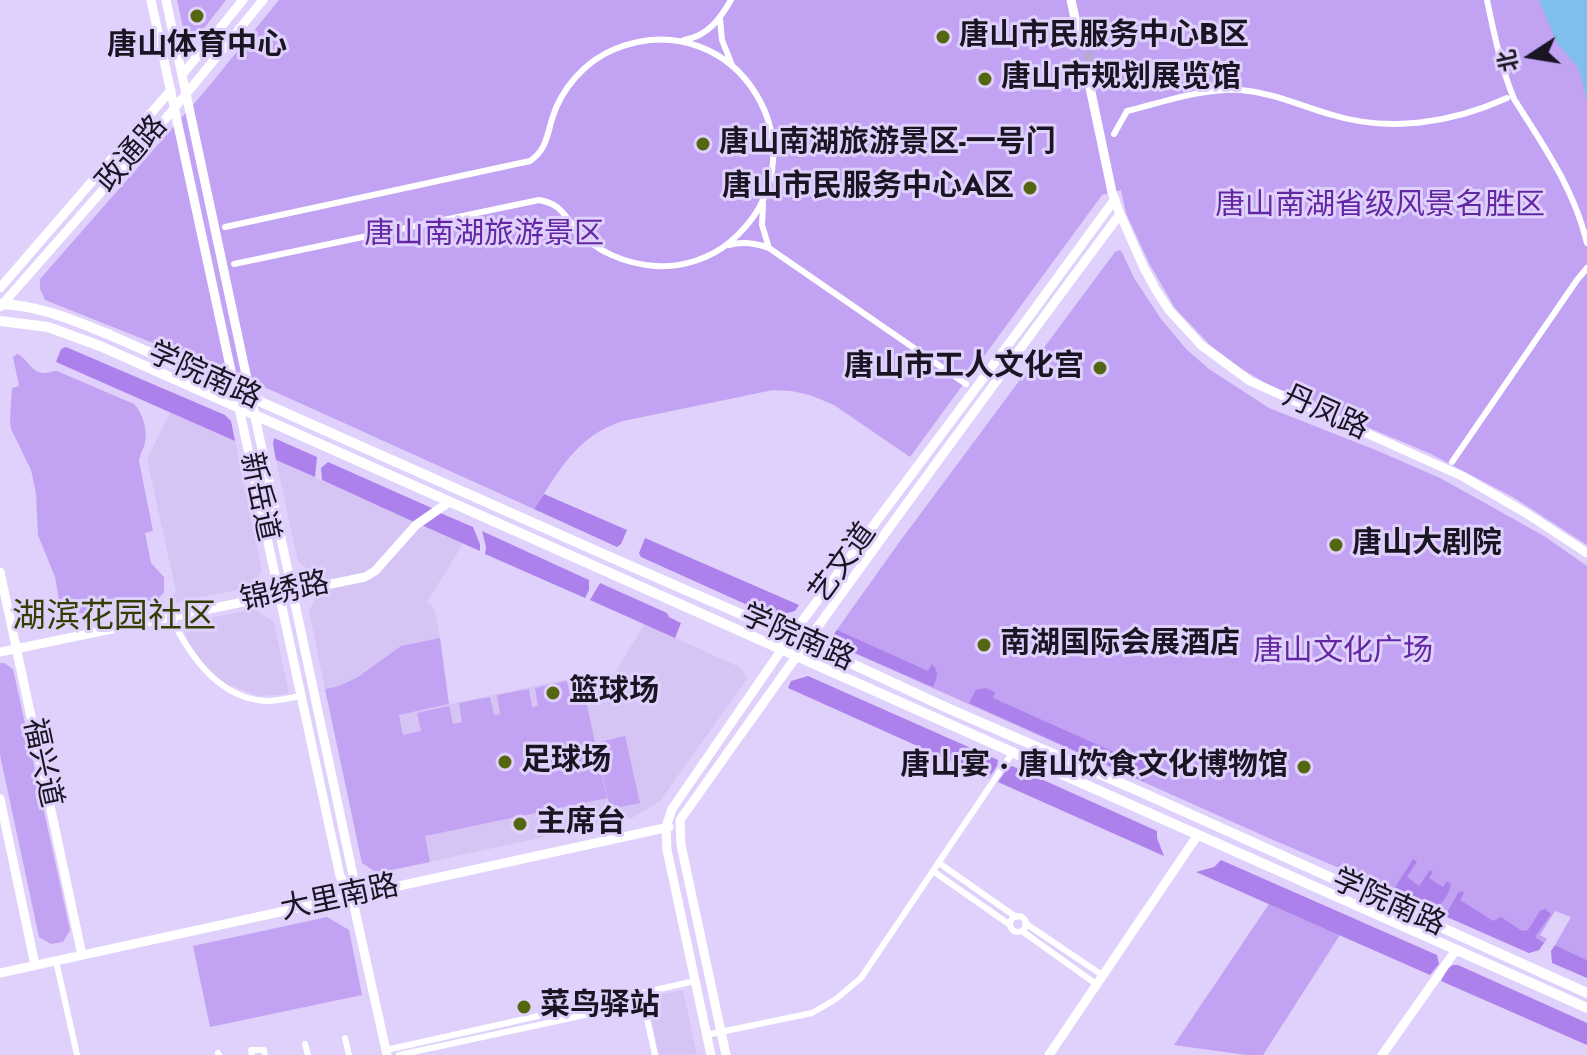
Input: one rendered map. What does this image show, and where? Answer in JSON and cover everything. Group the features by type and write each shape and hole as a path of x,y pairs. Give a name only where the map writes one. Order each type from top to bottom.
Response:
{"main road":[{"name":"新岳道","path":"151,0 340,876 352,897"},
{"name":"新岳道","path":"166,0 353,875 352,897 387,1052"},
{"name":"政通路","path":"0,288 170,91 243,0"},
{"name":"政通路","path":"1,305 173,110 263,0"},
{"path":"1074,0 1083,40"},
{"name":"丹凤路","path":"1120,214 1091,78 1115,199 1120,214 1144,268 1169,310 1201,345 1250,381 1462,476 1587,553"},
{"name":"艺文道","path":"666,827 672,809 791,636 971,386 1115,199"},
{"name":"艺文道","path":"680,829 680,820 805,642 1120,214"},
{"name":"学院南路","path":"1,305 32,307 110,335 1587,993"},
{"name":"学院南路","path":"0,321 48,327 81,338 1587,1008"},
{"path":"971,386 986,394"},
{"name":"锦绣路","path":"0,652 365,577 375,571 416,525 449,502"},
{"name":"福兴道","path":"0,572 82,955"},
{"name":"福兴道","path":"0,799 35,965"},
{"path":"666,827 667,850 711,1055"},
{"name":"大里南路","path":"0,973 666,827 680,829"},
{"path":"680,829 726,1055"},
{"path":"1049,1055 1197,836"},
{"path":"1382,1055 1456,950"}],"street":[{"path":"681,41 693,39 712,27 731,0"},
{"path":"1487,0 1499,57 1514,99 1565,182 1580,216 1587,243"},
{"path":"720,19 722,40 733,65"},
{"path":"225,227 522,163 537,156 547,141 552,118 562,96 575,77 592,61 612,49 658,39 681,41 708,50 733,65 750,83 771,127 774,151 764,198 754,217 726,246"},
{"path":"1114,134 1127,111 1212,91 1264,93 1329,114 1378,123 1441,120 1485,108 1507,98"},
{"path":"764,198 762,225 769,248"},
{"path":"234,264 530,201 547,201 562,210 576,229 594,245 636,264 683,264 739,242 769,248 971,386"},
{"path":"1452,462 1587,268"},
{"path":"171,617 196,659 208,673 235,693 268,701 301,696"},
{"path":"706,1035 812,1013 836,999 861,978 1013,752"},
{"path":"939,863 1102,975"},
{"path":"933,871 1010,925 1014,931 1022,931 1096,984"},
{"path":"1010,925 1016,917"},
{"path":"1022,931 1025,923"},
{"path":"56,961 77,1055"},
{"path":"387,1052 695,981"},
{"path":"399,1055 636,1004 646,1014 655,1055"},
{"path":"345,1038 349,1055"},
{"path":"305,1044 308,1055"},
{"path":"252,1055 251,1050 264,1050 265,1055"}],"shaded area":[{"path":"66,347 225,415 231,421 235,441 56,362 61,349"},
{"path":"170,412 235,441 262,571 251,587 169,604 176,591 147,460"},
{"path":"274,438 317,457 315,477 276,460"},
{"path":"276,460 463,544 427,602 435,610 440,638 401,646 358,677 325,689 309,611 317,594 313,575 298,561"},
{"path":"328,462 434,509 414,522 322,480 321,468"},
{"path":"544,494 627,530 621,544 617,547 534,509"},
{"path":"438,512 473,527 480,551 419,524"},
{"path":"482,531 589,580 585,598 485,554"},
{"path":"645,538 799,605 795,611 774,617 641,557 639,553"},
{"path":"600,583 667,613 681,623 675,638 590,600"},
{"path":"254,609 274,622 289,694 259,696 227,684 210,671 198,656 181,624"},
{"path":"645,624 739,667 747,679 660,801 634,817 430,862 399,715 577,677 604,689"},
{"path":"837,630 928,671 932,664 937,675 933,687 832,643 831,638"},
{"path":"808,676 998,760 997,766 989,778 788,688 791,681"},
{"path":"985,688 995,692 993,698 1127,758 1130,752 1152,768 1143,781 969,703 976,690"},
{"path":"1012,766 1157,831 1164,856 998,782"},
{"path":"1413,859 1417,862 1407,877 1419,886 1430,870 1433,872 1429,878 1443,887 1447,881 1451,884 1444,900 1431,911 1393,891"},
{"path":"1221,860 1437,955 1439,964 1430,975 1196,872 1214,867"},
{"path":"1462,891 1460,900 1493,921 1501,917 1522,931 1528,930 1540,911 1545,909 1551,914 1535,937 1544,943 1539,950 1529,953 1445,916"},
{"path":"1555,945 1587,960 1587,978 1552,963 1551,951"},
{"path":"1453,965 1587,1023 1587,1045 1441,981"},
{"path":"683,990 697,1055 659,1055 647,997"}],"green space":[{"name":"唐山体育中心","path":"177,0 226,0 198,36 184,32"},
{"name":"唐山南湖旅游景区","path":"279,0 1587,0 1587,545 1513,497 1429,453 1274,388 1211,346 1175,308 1149,263 1126,213 1121,190 1102,195 910,457 834,405 810,395 773,390 607,427 571,456 534,509 271,390 45,300 40,279 205,91"},
{"name":"唐山文化广场","path":"1119,250 1161,319 1186,349 1209,369 1269,408 1440,478 1544,536 1587,566 1587,960 1555,945 1571,917 1555,911 1540,935 1547,939 1539,950 1529,953 832,643 831,638 898,544"},
{"path":"17,354 40,372 57,371 134,404 140,412 146,437 139,461 153,531 145,533 151,563 164,577 164,592 159,598 88,613 70,614 60,606 55,577 38,535 36,493 31,470 11,429 12,388 19,386 13,357"},
{"path":"440,638 449,704 399,715 403,735 421,731 417,713 449,706 453,724 462,722 459,703 490,697 494,715 500,714 497,695 529,689 532,707 538,706 535,688 567,681 571,699 585,696 607,798 425,836 430,862 377,873 362,863 325,689 358,677 401,646"},
{"path":"0,663 13,669 70,930 63,942 51,944 39,937 0,755"},
{"path":"625,736 640,803 610,809 596,743"},
{"path":"1269,904 1340,935 1263,1055 1174,1045"},
{"path":"327,917 349,930 362,995 210,1027 193,946"}],"water":[{"path":"1539,0 1587,0 1587,103 1581,75 1557,43"}],"tunnel":[{"path":"1085,39 1093,77"}],"place":[{"name":"唐山体育中心","path":"197,16"},
{"name":"唐山市民服务中心B区","path":"943,37"},
{"name":"唐山市规划展览馆","path":"985,79"},
{"name":"唐山南湖旅游景区-一号门","path":"703,144"},
{"name":"唐山市民服务中心A区","path":"1030,188"},
{"name":"唐山市工人文化宫","path":"1100,368"},
{"name":"唐山大剧院","path":"1336,545"},
{"name":"南湖国际会展酒店","path":"984,645"},
{"name":"篮球场","path":"553,693"},
{"name":"足球场","path":"505,762"},
{"name":"唐山宴 · 唐山饮食文化博物馆","path":"1304,767"},
{"name":"主席台","path":"520,824"},
{"name":"菜鸟驿站","path":"524,1007"}],"district":[{"name":"湖滨花园社区","path":"114,619"}],"park label":[{"name":"唐山南湖省级风景名胜区","path":"1380,207"}]}
